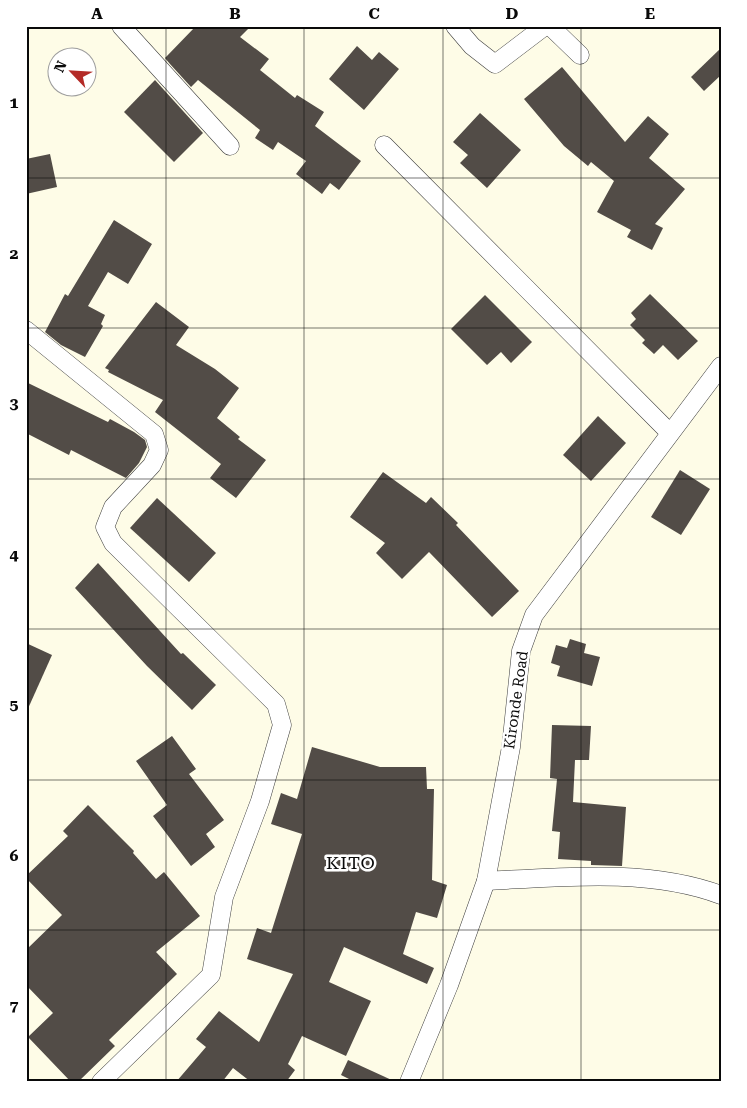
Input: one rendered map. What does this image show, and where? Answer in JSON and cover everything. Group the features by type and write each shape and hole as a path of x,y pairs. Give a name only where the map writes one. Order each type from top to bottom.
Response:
{"street":[{"path":"121,26 230,146"},
{"path":"454,26 472,46 495,64 545,26"},
{"path":"550,26 580,55"},
{"path":"384,145 670,433"},
{"path":"26,330 154,434 159,450 152,466 113,507 105,527 114,543 276,704 282,725 260,801 224,897 211,975 102,1082"},
{"name":"Kironde Road","path":"409,1082 449,985 486,881 511,747 521,651 534,615 721,366"},
{"path":"486,881 554,877 647,879 700,888 721,895"}],"building":[{"path":"196,26 251,26 240,37 269,59 260,70 295,98 297,95 324,112 315,126 361,161 339,190 330,183 322,194 296,174 306,161 278,142 273,150 255,138 260,130 198,80 191,87 170,64 165,58"},
{"path":"357,46 372,60 379,52 399,69 364,110 329,79"},
{"path":"721,48 721,75 704,91 691,77"},
{"path":"562,67 625,142 648,116 669,134 649,158 685,189 655,224 663,228 652,250 627,237 631,230 597,212 614,181 591,162 588,166 564,146 524,99"},
{"path":"155,80 203,133 174,162 124,112"},
{"path":"480,113 521,150 487,188 460,163 468,155 453,142"},
{"path":"50,154 57,187 26,194 26,159"},
{"path":"114,220 152,244 128,284 108,272 88,306 105,315 101,324 103,326 85,357 61,345 45,332 65,294 68,296"},
{"path":"650,294 698,341 678,360 663,345 654,354 642,343 645,340 630,325 636,319 631,313"},
{"path":"485,295 532,342 511,363 501,352 487,365 451,329"},
{"path":"156,302 189,327 176,345 215,369 239,388 217,418 240,437 238,439 266,460 236,498 210,478 221,464 155,412 163,400 108,372 109,370 105,368"},
{"path":"26,382 108,422 110,419 134,432 145,440 147,447 139,463 126,478 71,450 69,455 26,433"},
{"path":"598,416 626,443 591,481 563,455"},
{"path":"680,470 710,489 681,535 651,517"},
{"path":"383,472 426,503 431,497 458,523 456,525 519,591 492,617 429,552 402,579 376,553 385,543 350,517"},
{"path":"157,498 216,553 189,582 130,528"},
{"path":"98,563 181,654 183,653 216,685 192,710 147,666 75,588"},
{"path":"570,639 586,644 584,653 600,657 592,686 557,676 560,666 551,663 556,645 567,648"},
{"path":"26,643 52,655 26,713"},
{"path":"552,725 591,726 589,760 575,760 573,802 626,807 622,866 591,865 591,861 558,859 560,832 552,831 557,779 550,778"},
{"path":"172,736 196,769 189,774 224,820 206,834 215,847 191,866 153,816 167,805 136,761"},
{"path":"312,747 380,767 426,767 427,789 434,789 432,880 447,885 437,918 416,912 403,954 434,968 427,984 344,947 329,982 371,1001 346,1056 302,1036 288,1064 295,1070 286,1082 251,1082 233,1068 222,1082 176,1082 206,1047 196,1039 219,1011 259,1042 293,974 247,959 257,928 271,933 302,834 271,824 281,793 297,799"},
{"path":"88,805 134,851 133,853 156,879 164,872 200,916 156,952 177,974 109,1040 115,1046 78,1082 71,1082 28,1037 53,1013 26,985 26,950 62,915 26,876 68,836 63,831"},
{"path":"348,1060 396,1082 355,1082 341,1075"}],"district":[{"name":"KITO","path":"351,862"}]}
